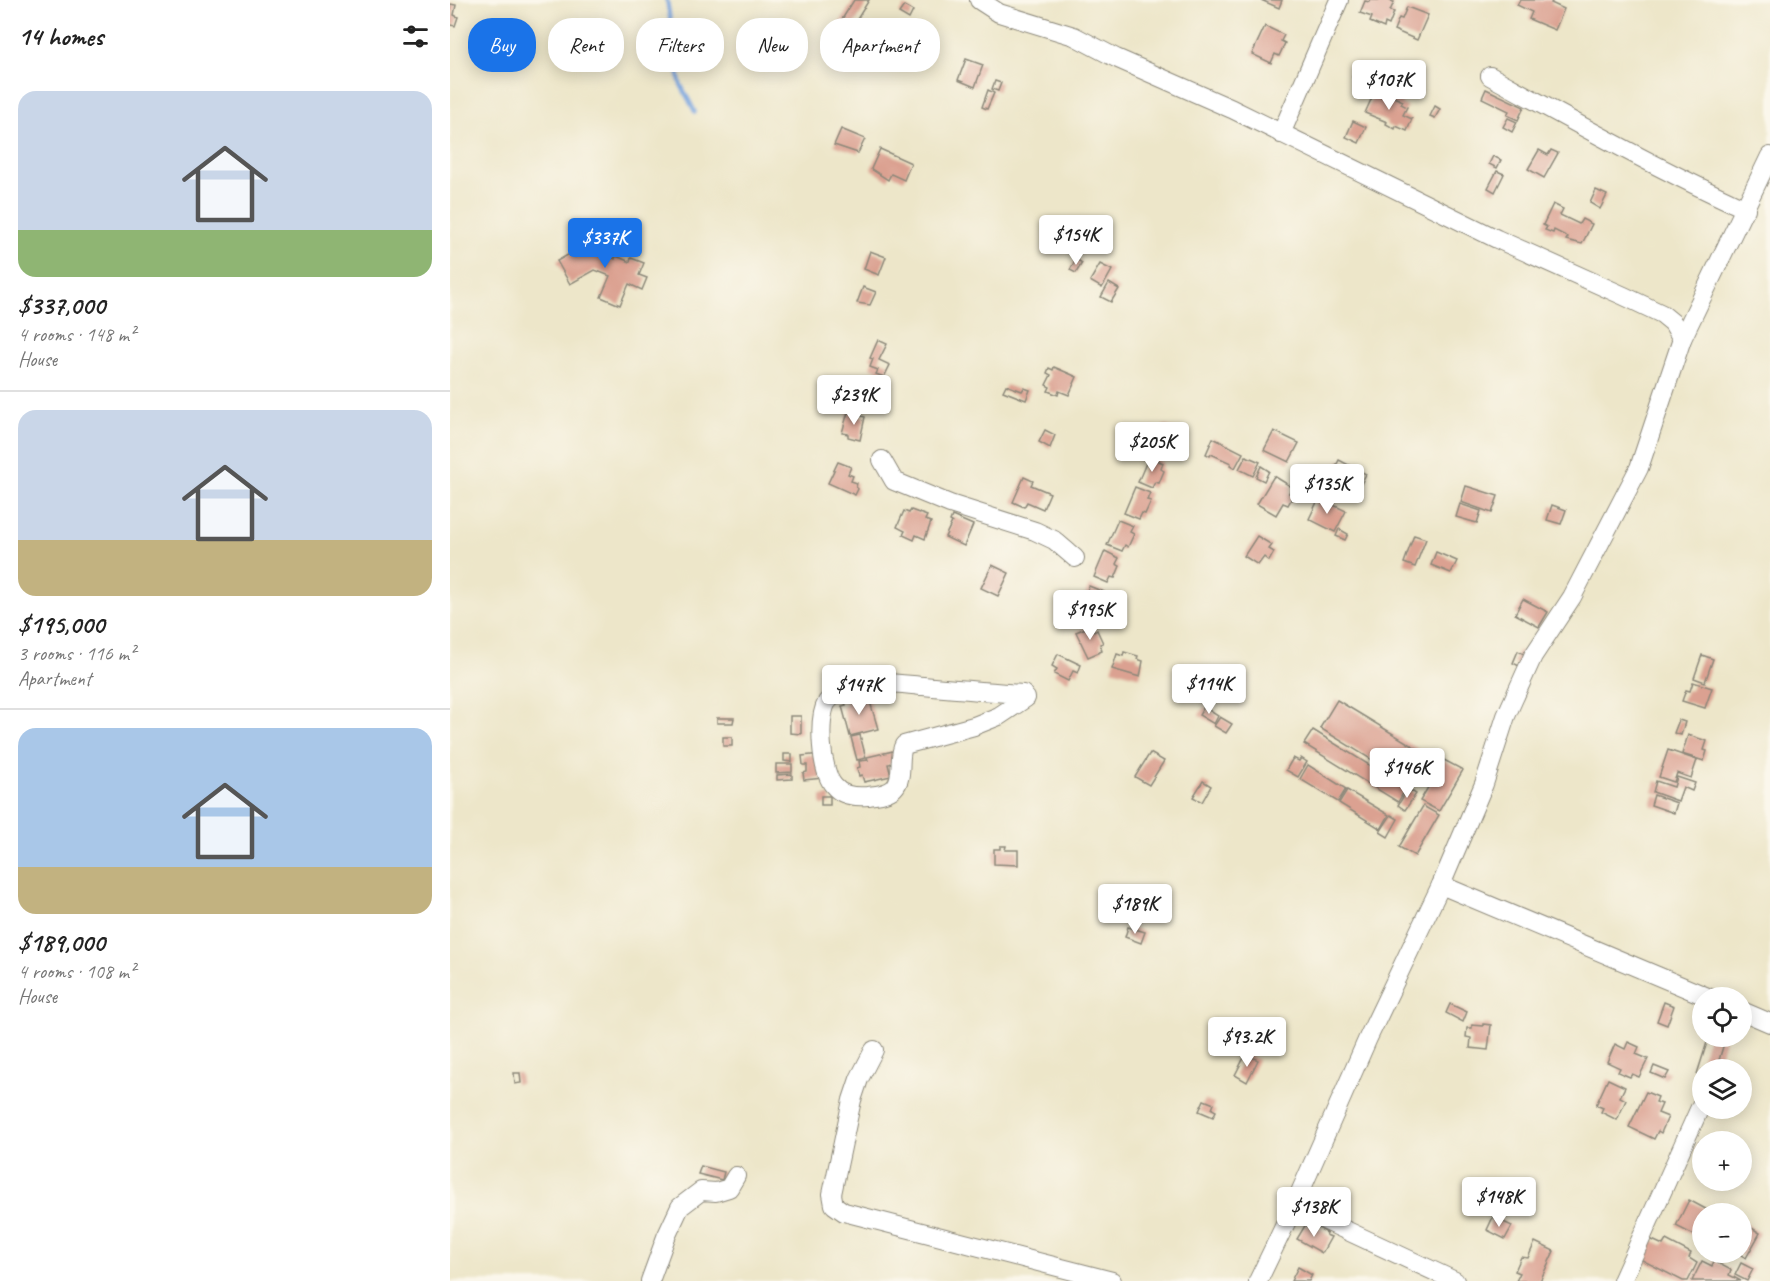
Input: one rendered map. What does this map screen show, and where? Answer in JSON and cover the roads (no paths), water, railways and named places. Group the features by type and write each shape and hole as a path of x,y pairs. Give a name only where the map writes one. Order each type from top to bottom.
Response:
{"street":[{"path":"979,0 999,13 1074,36 1116,58 1222,104 1497,239 1662,314 1672,323 1682,339"},
{"path":"1281,134 1339,0"},
{"path":"1490,76 1636,155 1746,209"},
{"path":"1258,1281 1294,1206 1368,1038 1441,885 1484,784 1506,716 1533,656 1572,597 1639,468 1682,339 1770,156"},
{"path":"882,460 894,481 950,504 1035,531 1054,540 1075,558"},
{"path":"891,684 1025,696 999,716 974,726 904,745 900,751 899,781 893,789 879,795 858,797 844,793 834,787 828,774 822,741 822,717 827,702 838,692 854,685 891,684"},
{"path":"1441,885 1692,990"},
{"path":"1752,1015 1770,1023"},
{"path":"874,1050 859,1079 852,1100 832,1194 834,1205 844,1212 1112,1281"},
{"path":"1622,1281 1695,1119"},
{"path":"650,1281 680,1207 701,1191 716,1192 729,1188 736,1176"},
{"path":"1294,1206 1455,1281"}],"waterway":[{"path":"667,0 680,83 695,112"}]}
